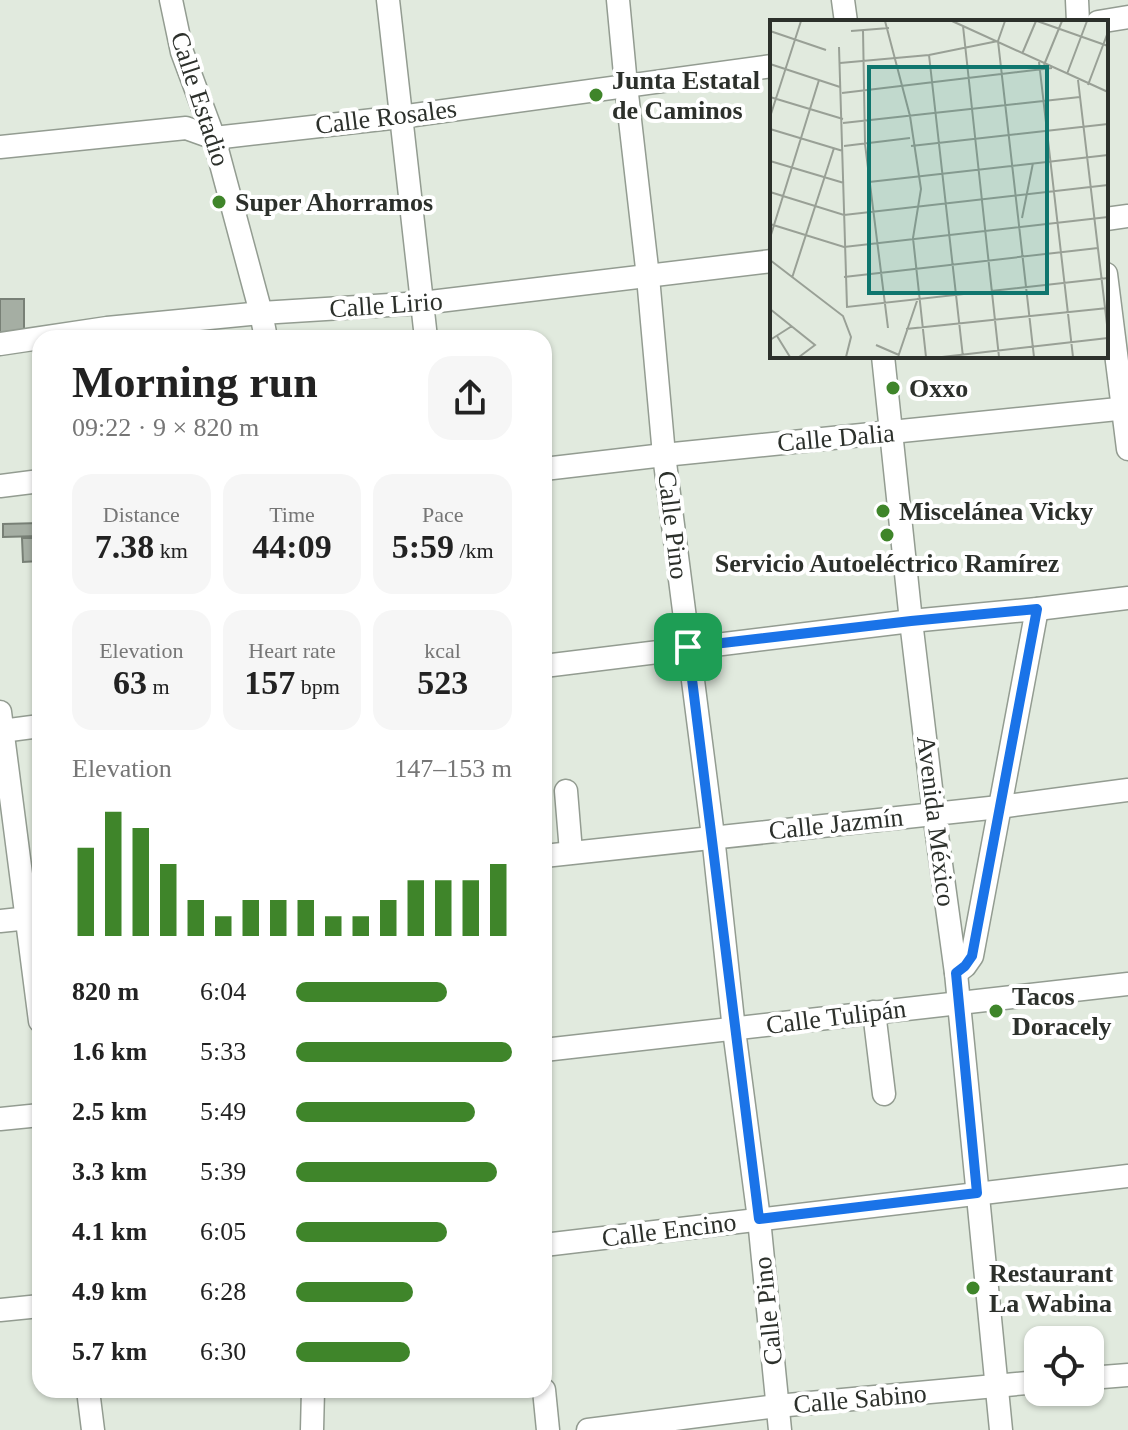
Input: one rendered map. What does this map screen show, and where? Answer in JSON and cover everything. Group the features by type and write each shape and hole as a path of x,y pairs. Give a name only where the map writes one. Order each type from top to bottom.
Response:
{"street":[{"name":"Calle Estadio","path":"171,0 182,52 214,138 264,330"},
{"path":"388,0 425,330"},
{"name":"Calle Pino","path":"618,0 664,455 759,1219 780,1430"},
{"path":"843,0 846,20"},
{"path":"1077,0 1078,20"},
{"path":"1108,20 1128,17"},
{"name":"Calle Rosales","path":"0,147 186,128 214,138 400,117 770,66"},
{"path":"1108,219 1128,216"},
{"name":"Calle Lirio","path":"94,330 261,313 422,303 770,261"},
{"path":"1108,288 1128,449"},
{"name":"Calle Lirio","path":"0,344 32,339"},
{"name":"Avenida México","path":"883,358 911,621 956,973 1001,1430"},
{"name":"Calle Dalia","path":"552,468 1125,408"},
{"path":"0,486 32,482"},
{"path":"552,665 1128,598"},
{"path":"956,973 972,956 1037,609"},
{"path":"32,725 1,722 32,912"},
{"name":"Calle Jazmín","path":"552,855 999,807 1128,790"},
{"path":"566,791 571,852"},
{"path":"0,921 32,918"},
{"name":"Calle Tulipán","path":"552,1049 1128,984"},
{"path":"874,1012 884,1094"},
{"path":"0,1119 32,1116"},
{"name":"Calle Encino","path":"552,1244 1128,1176"},
{"path":"0,1310 32,1307"},
{"path":"1104,1377 1128,1375"},
{"name":"Calle Sabino","path":"588,1430 777,1406 1024,1383"},
{"path":"89,1398 93,1430"},
{"path":"312,1430 313,1398"},
{"path":"545,1398 548,1430"}],"building":[{"path":"0,299 24,299 24,334 0,335"},
{"path":"32,523 32,536 3,537 3,524"},
{"path":"22,538 32,538 32,561 23,562"}],"place":[{"name":"Junta Estatal de Caminos","path":"596,95"},
{"name":"Super Ahorramos","path":"219,202"},
{"name":"Oxxo","path":"893,388"},
{"name":"Miscelánea Vicky","path":"883,511"},
{"name":"Servicio Autoeléctrico Ramírez","path":"887,535"},
{"name":"Tacos Doracely","path":"996,1011"},
{"name":"Restaurant La Wabina","path":"973,1288"}],"route":[{"path":"1037,609 972,956 956,973 977,1193 759,1219 688,647 1037,609"}]}
